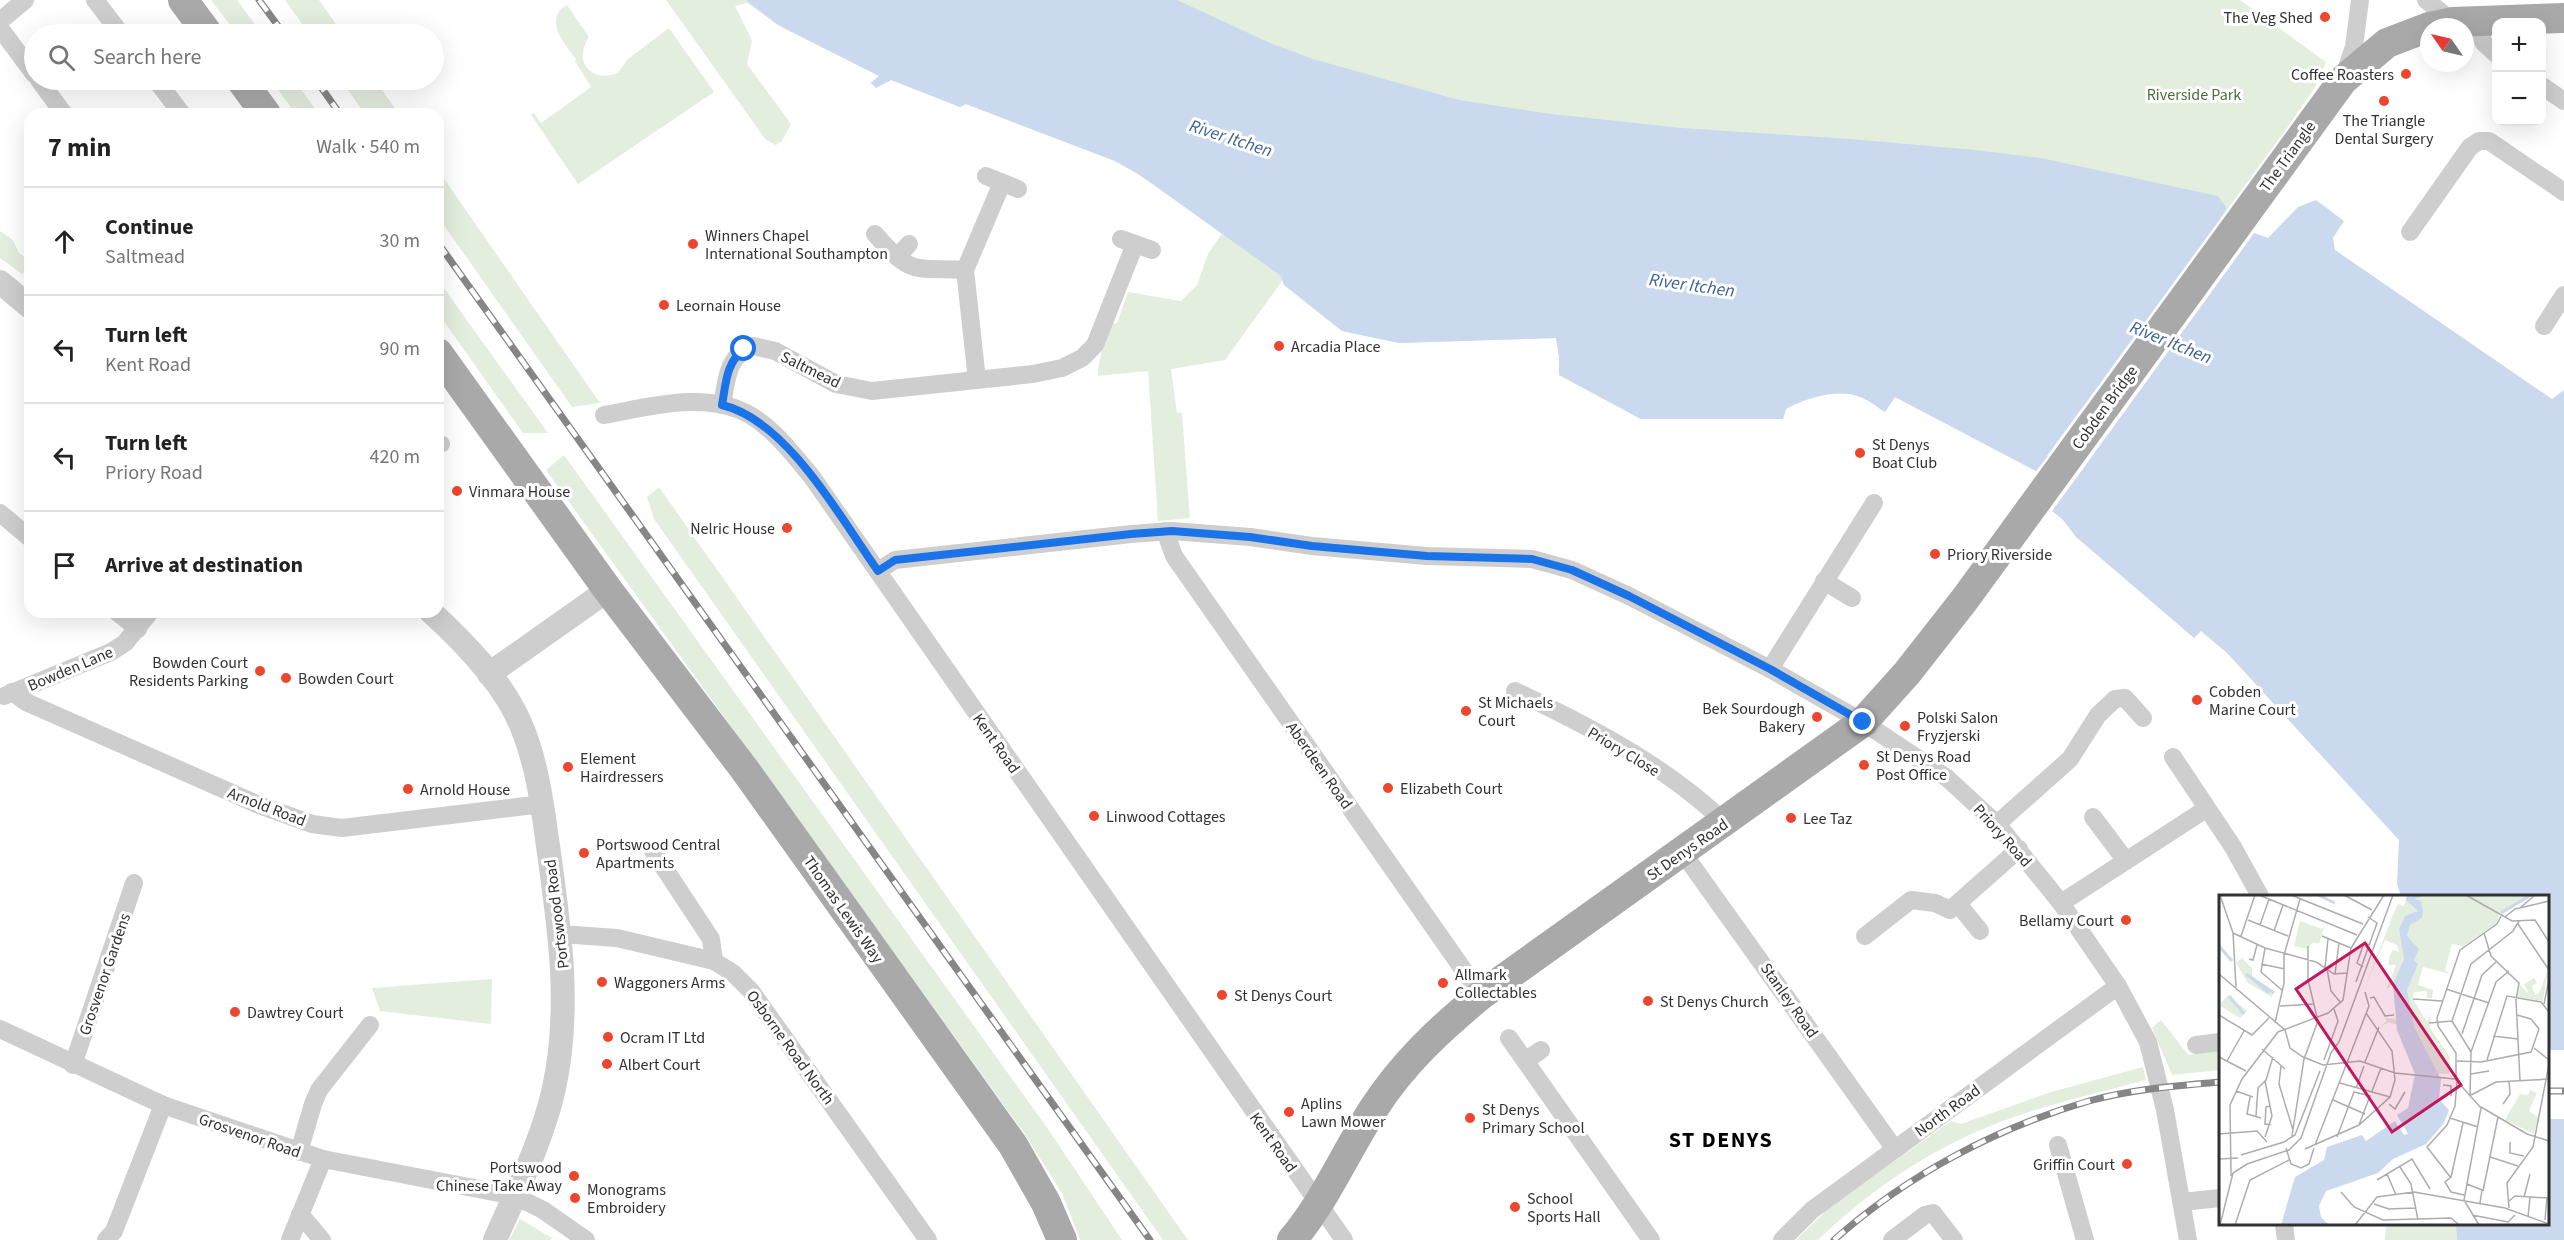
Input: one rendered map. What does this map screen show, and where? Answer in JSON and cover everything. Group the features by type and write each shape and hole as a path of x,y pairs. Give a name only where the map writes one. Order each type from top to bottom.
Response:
{"main road":[{"path":"183,0 201,24"},
{"name":"The Triangle","path":"2474,23 2564,18"},
{"name":"The Triangle","path":"2232,232 2343,81 2387,43 2420,32"},
{"path":"248,90 262,108"},
{"name":"Cobden Bridge","path":"2062,466 2232,232"},
{"name":"Thomas Lewis Way","path":"444,361 608,590 745,770 1013,1145 1046,1203 1062,1240"},
{"name":"St Denys Road","path":"1305,1226 1374,1107 1415,1054 1481,995 1725,823 1863,722 1907,673 1959,608 2062,466"}],"street":[{"path":"0,21 25,0"},
{"path":"95,0 113,24"},
{"name":"The Triangle","path":"2343,81 2354,47 2360,0"},
{"path":"2427,0 2441,18"},
{"path":"0,28 24,60"},
{"path":"2474,38 2492,50"},
{"path":"2546,89 2564,101"},
{"path":"46,90 60,108"},
{"path":"164,90 177,108"},
{"path":"2410,232 2470,147 2479,141 2489,141 2564,192"},
{"path":"976,380 965,270 1002,182"},
{"path":"875,234 897,257 918,269 965,270"},
{"path":"897,257 909,244"},
{"name":"Saltmead","path":"722,405 729,367 735,357 753,346 775,351 836,384 872,391 1062,368 1082,358 1100,336 1136,244"},
{"path":"0,282 24,302"},
{"path":"2544,326 2564,295"},
{"name":"Kent Road","path":"604,415 680,403 722,405 748,414 779,438 812,477 878,571 1305,1226 1344,1240"},
{"path":"1770,669 1874,503"},
{"path":"0,513 24,533"},
{"name":"Priory Road","path":"878,571 895,560 1165,531 1250,537 1312,546 1427,556 1532,559 1553,563 1629,596 1770,669 1863,722 1947,778 1997,824 2019,849 2061,903 2118,986 2140,1025 2154,1058 2188,1240"},
{"name":"Aberdeen Road","path":"1165,531 1174,556 1481,995"},
{"path":"1824,581 1852,598"},
{"path":"489,674 608,590"},
{"path":"124,618 138,629"},
{"name":"Bowden Lane","path":"6,695 111,652 138,629 146,618"},
{"name":"Portswood Road","path":"437,618 489,674 521,725 542,804 561,934 563,1020 555,1086 535,1153 495,1240"},
{"name":"Priory Close","path":"1515,692 1616,744 1670,779 1725,823"},
{"name":"Arnold Road","path":"6,695 259,805 312,824 342,828 542,804"},
{"path":"1997,824 2070,759 2098,716 2115,699 2125,698 2143,718"},
{"path":"2173,757 2233,848 2259,895"},
{"path":"2061,903 2206,809"},
{"path":"2093,817 2126,861"},
{"path":"1864,936 1911,900 1935,903 1950,910 2019,849"},
{"name":"Stanley Road","path":"1683,853 1894,1148"},
{"path":"656,862 711,939 714,961"},
{"name":"Grosvenor Gardens","path":"73,1065 134,883"},
{"path":"1958,904 1980,931"},
{"name":"Osborne Road North","path":"561,934 617,938 714,961 733,973 751,991 928,1240"},
{"name":"North Road","path":"1782,1240 1812,1210 1894,1148 2118,986"},
{"path":"299,1152 319,1090 370,1025"},
{"name":"Grosvenor Road","path":"0,1029 163,1105 299,1152 323,1159 514,1196 543,1210 586,1240"},
{"path":"1509,1038 1651,1240"},
{"path":"2196,1045 2219,1042"},
{"path":"1525,1061 1541,1050"},
{"path":"106,1240 114,1231 163,1105"},
{"path":"2058,1145 2085,1240"},
{"path":"290,1240 323,1159"},
{"path":"2182,1202 2219,1198"},
{"path":"1892,1240 1925,1215 1933,1213 1954,1240"},
{"path":"300,1214 322,1240"},
{"path":"2284,1225 2286,1240"}],"green space":[{"path":"211,0 237,0 255,24 229,24"},
{"path":"285,0 319,0 336,24 302,24"},
{"name":"Riverside Park","path":"666,0 2240,0 2326,62 2315,87 2287,128 2036,471 1895,397 1885,412 1852,394 1832,394 1812,398 1786,409 1783,419 1641,419 1559,375 1556,338 1399,343 1342,331 1282,281 1225,360 1171,369 1177,413 1182,413 1190,518 1158,521 1148,371 1098,376 1100,359 1109,325 1117,323 1128,292 1181,301 1197,285 1208,254 1222,233 1157,186 1115,161 966,104 960,107 891,80 876,88 871,83 879,76 778,25 747,3 735,6 752,40 747,64 791,124 782,141 776,145 766,140"},
{"path":"567,5 589,37 583,54 587,68 592,73 608,76 618,73 628,59 669,28 714,92 578,184 531,115 534,113 541,123 591,87 558,32 556,17"},
{"path":"278,90 301,90 315,108 292,108"},
{"path":"348,90 382,90 395,108 361,108"},
{"path":"444,179 600,403 572,407 444,226"},
{"path":"0,231 13,240 19,253 24,256 24,272 22,274 0,258"},
{"path":"444,288 548,433 523,433 444,321"},
{"path":"564,455 1048,1129 1122,1240 1080,1240 1062,1193 1024,1133 546,470"},
{"path":"659,487 1188,1240 1163,1240 654,519 647,497"},
{"path":"492,979 491,1024 380,1011 372,988"},
{"path":"2161,1020 2188,1055 2219,1050 2219,1070 2172,1075 2152,1028"},
{"path":"2143,1067 2146,1080 2030,1112 1960,1139 1885,1184 1818,1240 1796,1240 1830,1207 1951,1121 1961,1124 2051,1092"},
{"path":"2549,1119 2564,1119 2564,1240 2385,1240 2386,1225 2549,1225"},
{"path":"520,1219 552,1238 550,1240 509,1240"}],"water":[{"name":"River Itchen","path":"746,0 1177,0 1270,43 1313,59 1459,100 1551,114 1682,128 1851,139 2041,158 2218,196 2227,208 2218,222 2247,243 2254,233 2268,238 2298,207 2316,200 2344,221 2333,238 2335,250 2552,399 2564,390 2564,1050 2549,1050 2549,895 2401,895 2397,884 2399,840 2227,653 2201,631 2194,638 2076,537 2063,520 2052,511 2077,477 2048,456 2036,471 1895,397 1885,412 1852,394 1832,394 1812,398 1786,409 1783,419 1641,419 1559,375 1556,338 1399,343 1342,331 1284,285 1281,276 1137,173 1115,161 966,104 960,107 891,80 876,88 871,83 879,76 778,25"},
{"path":"2549,1119 2564,1119 2564,1240 2457,1240 2456,1225 2549,1225"}],"pier":[{"path":"2218,222 2247,243 2077,477 2047,456"}],"railway":[{"path":"259,0 277,24"},
{"path":"323,90 336,108"},
{"path":"444,251 1150,1240"},
{"path":"1834,1240 1862,1216 1922,1175 1954,1156 2020,1125 2105,1097 2154,1088 2219,1082"},
{"path":"2549,1091 2564,1091"}],"place":[{"name":"The Veg Shed","path":"2325,17"},
{"name":"Coffee Roasters","path":"2406,74"},
{"name":"The Triangle Dental Surgery","path":"2384,101"},
{"name":"Winners Chapel International Southampton","path":"693,244"},
{"name":"Leornain House","path":"664,305"},
{"name":"Arcadia Place","path":"1279,346"},
{"name":"St Denys Boat Club","path":"1860,453"},
{"name":"Vinmara House","path":"457,491"},
{"name":"Nelric House","path":"787,528"},
{"name":"Priory Riverside","path":"1935,554"},
{"name":"Bowden Court Residents Parking","path":"260,671"},
{"name":"Bowden Court","path":"286,678"},
{"name":"Cobden Marine Court","path":"2197,700"},
{"name":"St Michaels Court","path":"1466,711"},
{"name":"Bek Sourdough Bakery","path":"1817,717"},
{"name":"Polski Salon Fryzjerski","path":"1905,726"},
{"name":"St Denys Road Post Office","path":"1864,765"},
{"name":"Element Hairdressers","path":"568,767"},
{"name":"Elizabeth Court","path":"1388,788"},
{"name":"Arnold House","path":"408,789"},
{"name":"Linwood Cottages","path":"1094,816"},
{"name":"Lee Taz","path":"1791,818"},
{"name":"Portswood Central Apartments","path":"584,853"},
{"name":"Bellamy Court","path":"2126,920"},
{"name":"Waggoners Arms","path":"602,982"},
{"name":"Allmark Collectables","path":"1443,983"},
{"name":"St Denys Court","path":"1222,995"},
{"name":"St Denys Church","path":"1648,1001"},
{"name":"Dawtrey Court","path":"235,1012"},
{"name":"Ocram IT Ltd","path":"608,1037"},
{"name":"Albert Court","path":"607,1064"},
{"name":"Aplins Lawn Mower","path":"1289,1112"},
{"name":"St Denys Primary School","path":"1470,1118"},
{"name":"Griffin Court","path":"2127,1164"},
{"name":"Portswood Chinese Take Away","path":"574,1176"},
{"name":"Monograms Embroidery","path":"575,1198"},
{"name":"School Sports Hall","path":"1515,1207"}],"district":[{"name":"ST DENYS","path":"1721,1139"}],"route":[{"path":"744,349 729,367 722,405 748,414 779,438 812,477 878,571 895,560 1172,531 1427,556 1532,559 1572,570 1629,596 1770,669 1863,722"}]}
